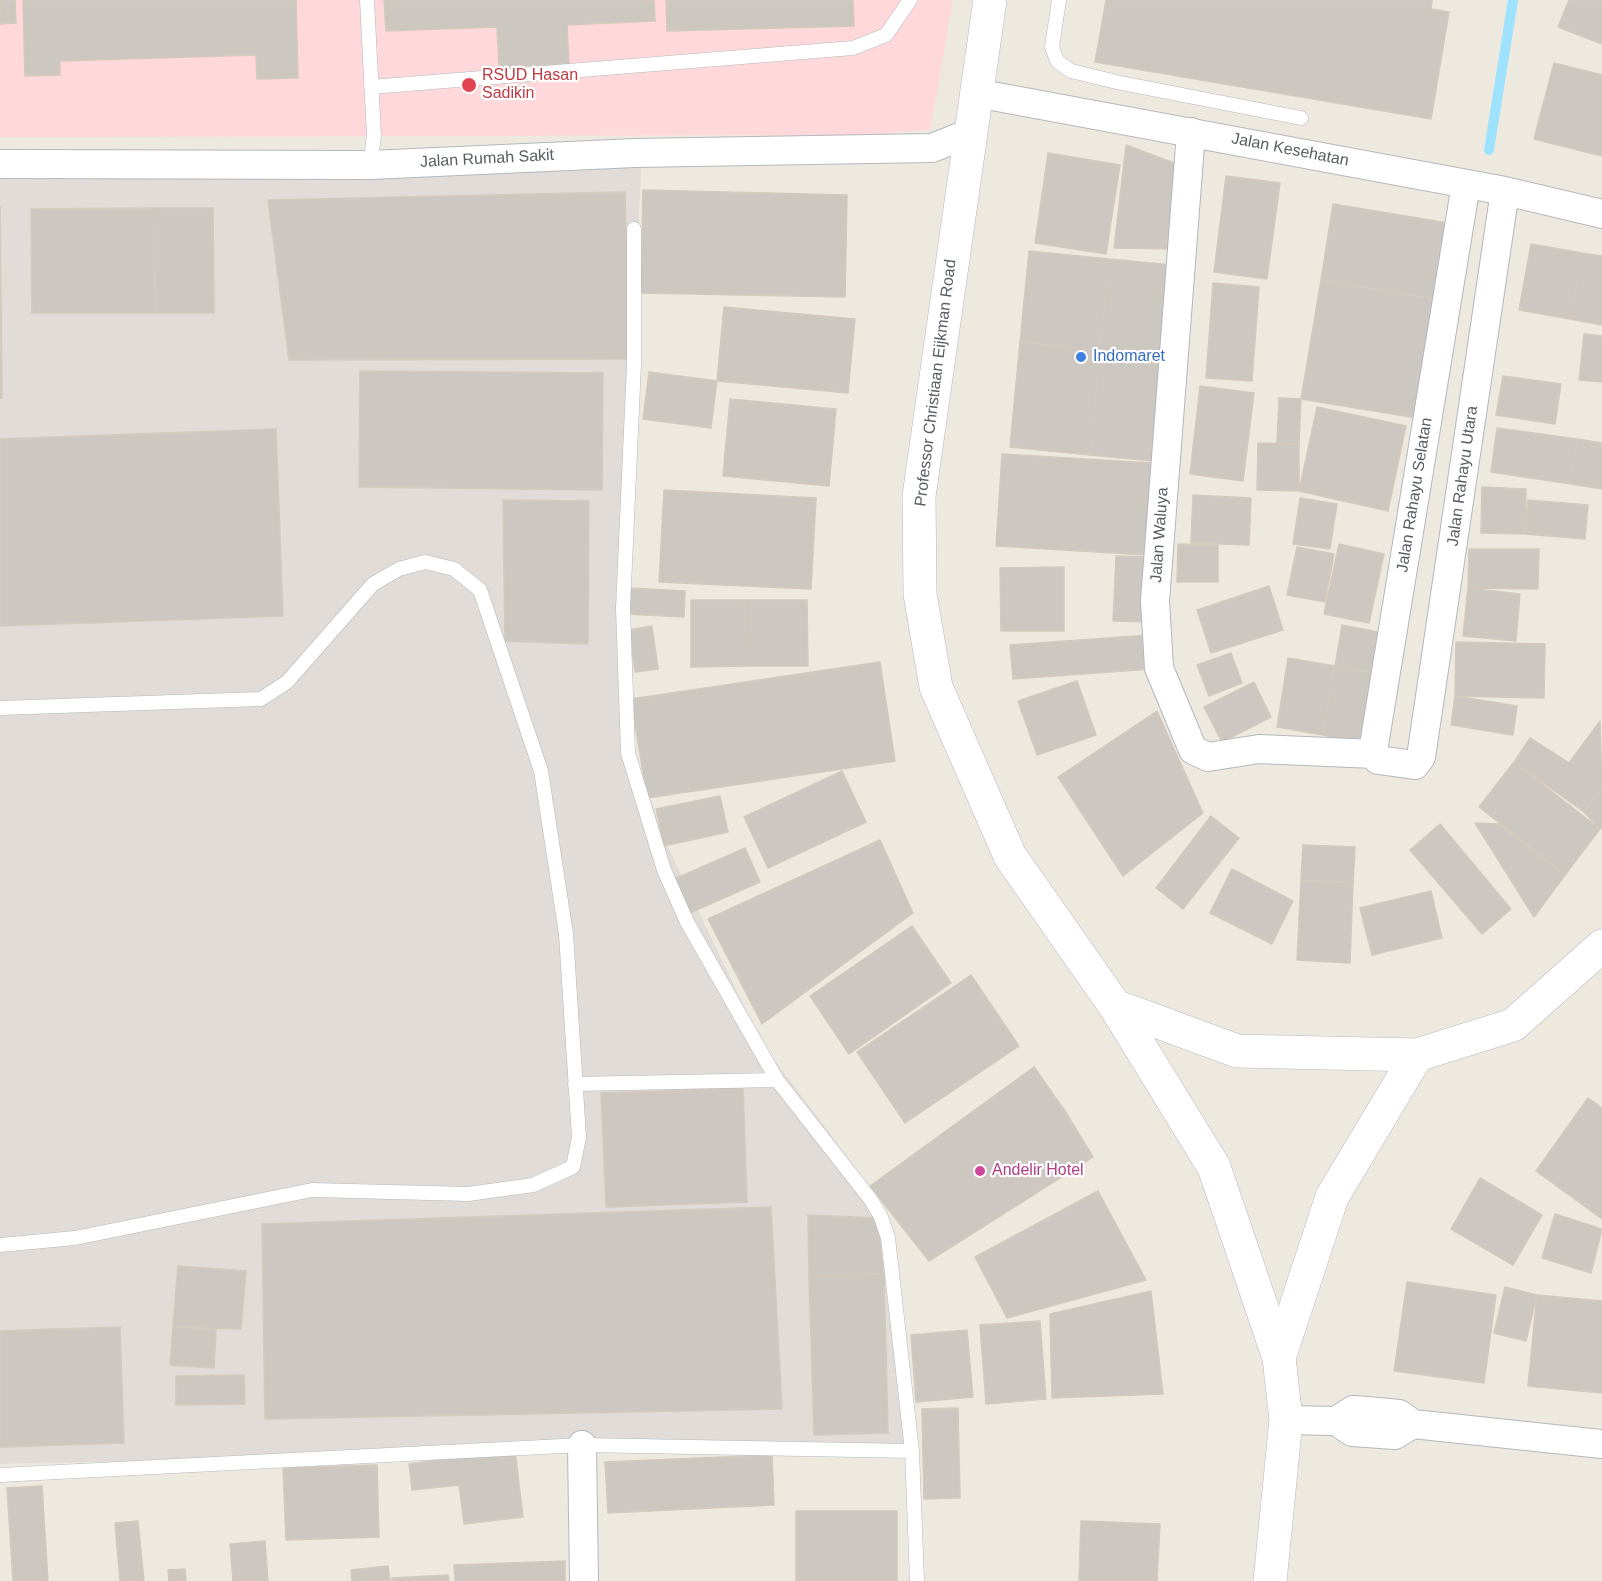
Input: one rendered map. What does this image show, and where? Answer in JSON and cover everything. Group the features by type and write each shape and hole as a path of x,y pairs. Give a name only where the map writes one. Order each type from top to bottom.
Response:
{"main road":[{"name":"Professor Christiaan Eijkman Road","path":"990,0 919,496 920,594 936,687 1010,856 1115,1006 1214,1167 1279,1358 1314,1421 1270,1581"},
{"path":"1115,1006 1237,1051 1417,1055 1513,1025 1602,946"},
{"name":"Professor Christiaan Eijkman Road","path":"1279,1358 1332,1197 1417,1055"}],"street":[{"name":"Jalan Kesehatan","path":"976,93 1505,191 1602,214"},
{"name":"Jalan Waluya","path":"1191,132 1155,601 1159,668 1193,750 1208,757 1259,749 1374,754"},
{"name":"Jalan Rumah Sakit","path":"0,164 370,165 635,153 932,148 970,134"},
{"name":"Jalan Rahayu Selatan","path":"1374,754 1466,184"},
{"name":"Jalan Rahayu Utara","path":"1374,754 1378,760 1415,765 1420,760 1505,191"},
{"path":"1314,1421 1352,1432 1395,1435 1413,1424 1602,1444"},
{"path":"582,1445 584,1581"}],"lane":[{"path":"367,0 374,136 370,165"},
{"path":"371,87 853,48 886,34 910,0"},
{"path":"1059,0 1053,47 1057,61 1071,71 1121,84 1301,118"},
{"path":"634,229 634,364 623,608 628,753 664,870 687,922 777,1080 871,1200 881,1217 888,1238 912,1451 916,1581"},
{"path":"0,708 261,699 287,682 373,584 399,569 425,562 454,569 480,590 541,771 566,934 579,1137 573,1167 532,1185 468,1194 312,1190 75,1238 0,1245"},
{"path":"575,1084 777,1080"},
{"path":"0,1475 582,1445 912,1451"}],"shaded area":[{"name":"RSUD Hasan Sadikin","path":"0,0 953,0 930,130 859,135 0,137"},
{"path":"642,147 627,498 624,722 665,841 761,1042 876,1195 914,1445 0,1464 0,161"}],"building":[{"path":"0,0 15,0 16,23 0,24"},
{"path":"23,0 296,0 298,78 257,79 256,55 60,61 60,75 25,76"},
{"path":"384,0 654,0 655,21 567,25 569,64 499,67 497,27 386,31"},
{"path":"666,0 853,0 854,26 667,31"},
{"path":"1106,0 1432,0 1431,9 1449,12 1431,119 1095,62"},
{"path":"1569,0 1602,0 1602,44 1558,27"},
{"path":"1554,63 1602,75 1602,156 1534,139"},
{"path":"1126,145 1174,163 1177,249 1114,248"},
{"path":"1048,153 1120,165 1106,254 1035,243"},
{"path":"1226,176 1280,183 1267,279 1214,272"},
{"path":"643,190 847,195 845,297 641,293"},
{"path":"625,192 629,359 289,360 268,200"},
{"path":"1333,204 1448,223 1436,299 1321,280"},
{"path":"0,207 2,398 0,398"},
{"path":"154,208 155,313 32,313 31,209"},
{"path":"154,208 213,208 214,313 155,313"},
{"path":"1531,244 1582,253 1570,319 1519,310"},
{"path":"1029,251 1109,259 1100,350 1020,342"},
{"path":"1582,253 1602,256 1602,325 1570,319"},
{"path":"1109,259 1172,265 1163,356 1100,350"},
{"path":"1321,280 1436,299 1417,418 1301,399"},
{"path":"1213,283 1259,287 1252,381 1206,378"},
{"path":"724,307 855,319 848,393 717,381"},
{"path":"1584,334 1602,336 1602,382 1579,380"},
{"path":"1020,342 1100,350 1090,455 1010,447"},
{"path":"1100,350 1163,356 1153,461 1090,455"},
{"path":"360,371 603,373 602,490 359,487"},
{"path":"649,372 717,381 711,428 643,419"},
{"path":"1503,376 1561,384 1555,424 1496,415"},
{"path":"1200,386 1254,393 1243,481 1190,474"},
{"path":"1279,398 1301,399 1299,444 1277,443"},
{"path":"730,399 836,409 829,486 723,476"},
{"path":"1317,407 1406,426 1388,511 1299,491"},
{"path":"1497,428 1577,439 1571,484 1491,472"},
{"path":"276,429 283,616 0,626 0,439"},
{"path":"1577,439 1602,443 1602,489 1571,484"},
{"path":"1258,443 1299,444 1299,491 1257,490"},
{"path":"1002,454 1152,463 1147,555 996,546"},
{"path":"1482,487 1526,489 1525,534 1481,533"},
{"path":"664,490 816,498 811,589 659,582"},
{"path":"1193,495 1251,498 1249,545 1191,543"},
{"path":"1300,498 1337,504 1330,549 1293,544"},
{"path":"503,500 589,501 588,644 505,641"},
{"path":"1528,500 1588,505 1585,539 1525,534"},
{"path":"1178,544 1218,545 1218,582 1177,582"},
{"path":"1339,544 1384,554 1369,623 1324,614"},
{"path":"1297,547 1334,554 1325,602 1287,595"},
{"path":"1469,549 1539,549 1538,589 1468,588"},
{"path":"1116,556 1150,557 1148,622 1113,621"},
{"path":"1064,567 1064,631 1001,631 1000,568"},
{"path":"1269,586 1283,630 1211,653 1197,610"},
{"path":"627,588 685,591 684,617 626,614"},
{"path":"1468,588 1520,594 1516,641 1463,636"},
{"path":"691,600 751,600 750,666 691,667"},
{"path":"751,600 807,600 808,666 750,666"},
{"path":"1342,625 1378,632 1371,673 1335,666"},
{"path":"652,626 658,669 635,672 629,630"},
{"path":"1149,635 1152,669 1013,679 1010,645"},
{"path":"1456,642 1545,644 1544,698 1455,696"},
{"path":"1231,653 1242,683 1209,696 1197,665"},
{"path":"1288,658 1335,666 1323,735 1277,727"},
{"path":"880,662 895,761 647,798 631,699"},
{"path":"1335,666 1371,673 1359,742 1323,735"},
{"path":"1077,681 1096,735 1037,755 1018,701"},
{"path":"1254,682 1271,717 1222,742 1204,707"},
{"path":"1455,696 1517,706 1513,735 1451,725"},
{"path":"1157,711 1203,813 1123,876 1058,777"},
{"path":"1600,721 1602,788 1584,812 1514,762 1530,738 1569,763"},
{"path":"1514,762 1600,829 1565,875 1479,807"},
{"path":"842,771 866,822 768,868 744,817"},
{"path":"1602,788 1602,827 1600,829 1584,812"},
{"path":"720,796 728,832 664,846 656,809"},
{"path":"1211,816 1239,838 1183,909 1156,888"},
{"path":"1475,823 1498,824 1565,875 1534,917"},
{"path":"1440,824 1511,909 1482,934 1410,850"},
{"path":"880,840 913,913 762,1024 708,919"},
{"path":"1303,845 1355,847 1353,883 1301,880"},
{"path":"745,848 760,882 685,915 670,881"},
{"path":"1232,869 1293,901 1272,944 1210,913"},
{"path":"1301,880 1353,883 1350,963 1297,960"},
{"path":"1431,891 1442,938 1372,955 1360,908"},
{"path":"912,926 951,983 849,1054 810,996"},
{"path":"971,975 1019,1046 905,1123 857,1052"},
{"name":"Andelir Hotel","path":"1034,1067 1065,1111 1093,1157 929,1261 870,1186"},
{"path":"743,1088 747,1202 606,1207 601,1093"},
{"path":"1588,1098 1602,1108 1602,1219 1536,1171"},
{"path":"1480,1178 1542,1215 1513,1265 1451,1229"},
{"path":"1098,1191 1146,1280 1007,1318 975,1257"},
{"path":"771,1207 782,1409 265,1419 262,1224"},
{"path":"1555,1214 1602,1229 1591,1273 1542,1258"},
{"path":"808,1215 877,1218 884,1274 809,1276"},
{"path":"178,1266 246,1271 241,1329 173,1327"},
{"path":"884,1274 888,1433 814,1435 809,1276"},
{"path":"1407,1282 1496,1295 1484,1383 1394,1371"},
{"path":"1505,1287 1537,1295 1526,1341 1494,1333"},
{"path":"1151,1291 1163,1394 1052,1398 1050,1314"},
{"path":"1537,1295 1602,1301 1602,1393 1528,1386"},
{"path":"1040,1321 1046,1399 986,1404 980,1325"},
{"path":"120,1327 124,1443 0,1447 0,1331"},
{"path":"173,1327 216,1329 214,1368 170,1365"},
{"path":"967,1330 973,1397 916,1402 911,1335"},
{"path":"244,1375 245,1404 176,1405 176,1376"},
{"path":"958,1408 960,1498 924,1499 922,1409"},
{"path":"515,1450 523,1517 464,1524 459,1485 412,1490 409,1464"},
{"path":"772,1455 774,1505 608,1513 605,1462"},
{"path":"377,1465 379,1537 286,1540 283,1468"},
{"path":"42,1486 48,1581 13,1581 7,1488"},
{"path":"796,1511 897,1511 897,1581 796,1581"},
{"path":"138,1521 144,1581 120,1581 115,1523"},
{"path":"1081,1521 1160,1524 1157,1581 1079,1581"},
{"path":"265,1541 268,1581 233,1581 230,1544"},
{"path":"565,1561 565,1581 455,1581 454,1565"},
{"path":"388,1566 390,1581 352,1581 351,1570"},
{"path":"185,1569 186,1581 169,1581 168,1570"},
{"path":"448,1575 449,1581 392,1581 392,1578"}],"waterway":[{"path":"1489,150 1513,0"}],"place":[{"name":"RSUD Hasan Sadikin","path":"469,85"},
{"name":"Indomaret","path":"1081,357"},
{"name":"Andelir Hotel","path":"980,1171"}]}
